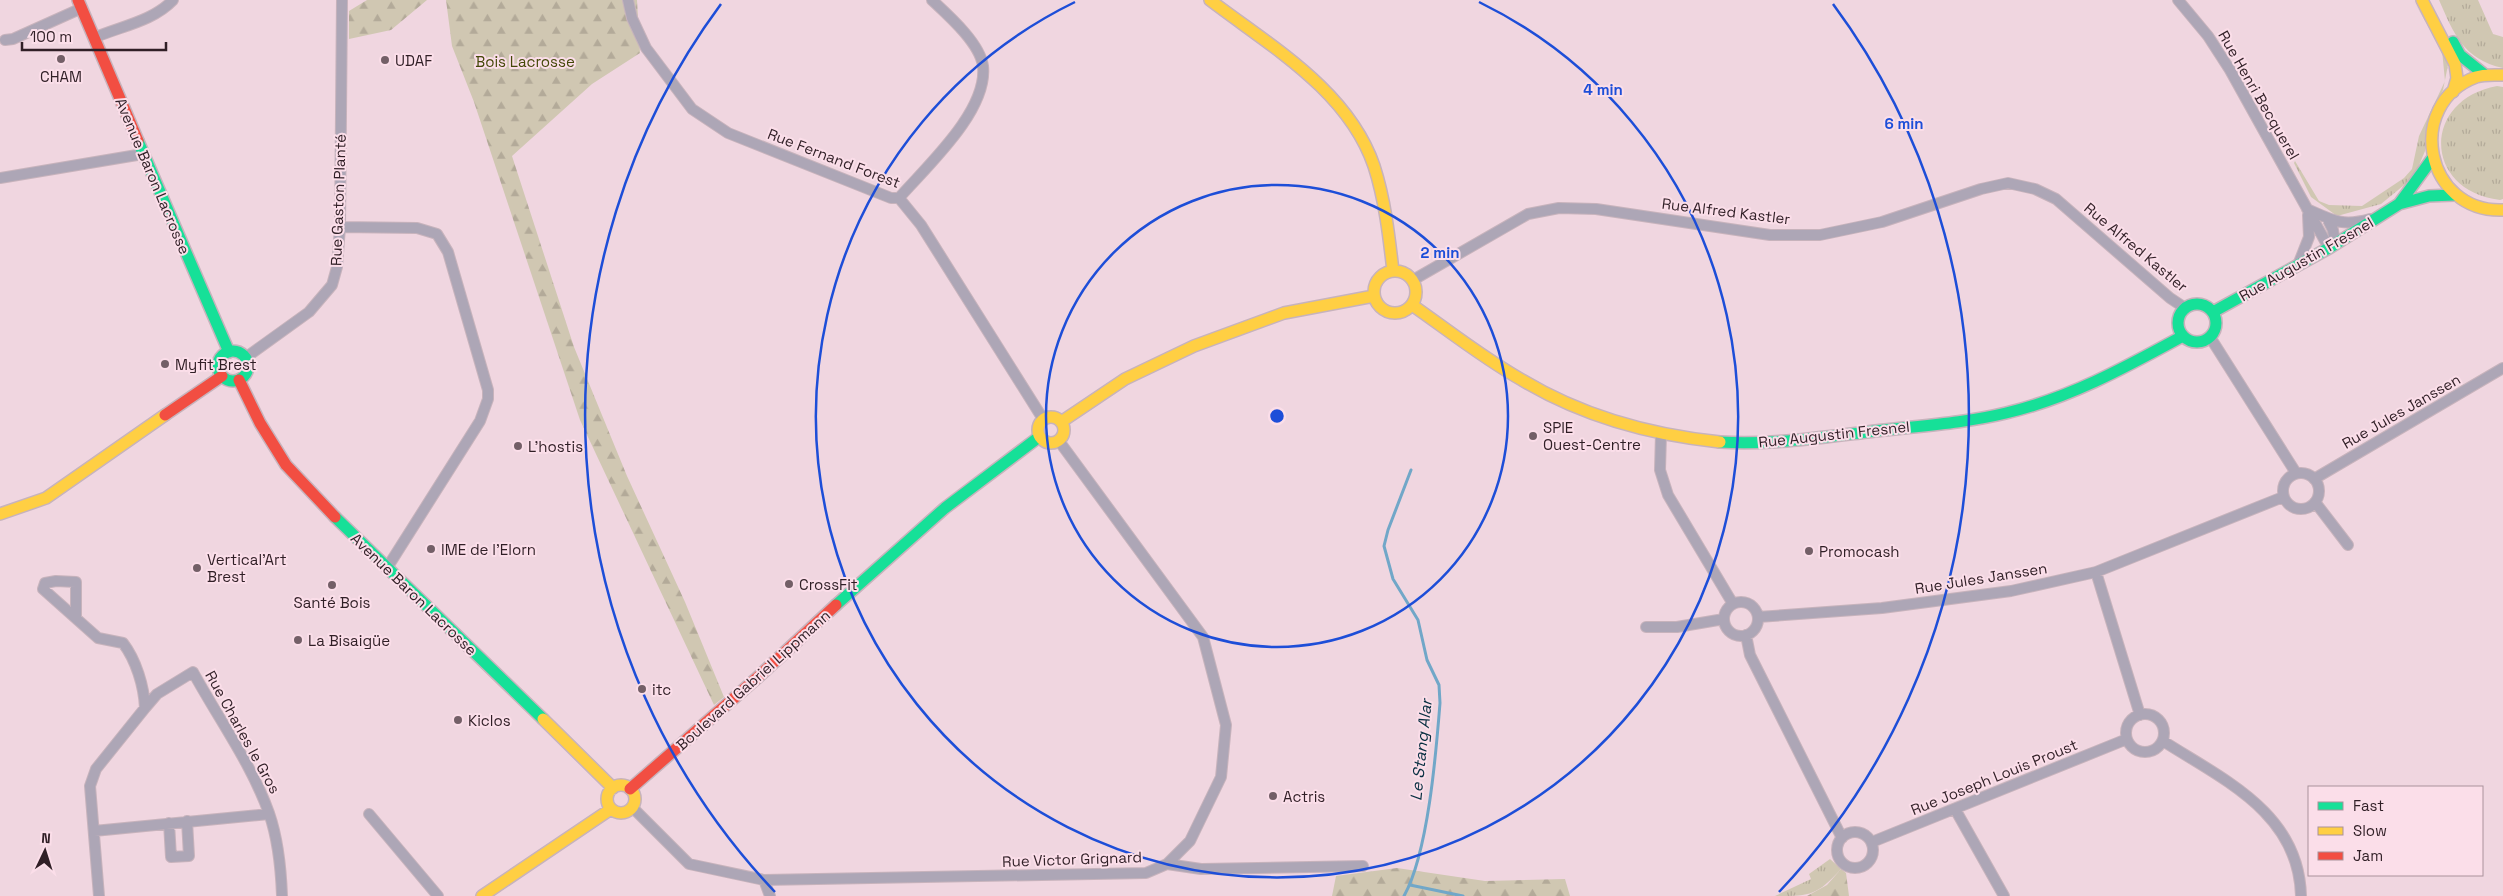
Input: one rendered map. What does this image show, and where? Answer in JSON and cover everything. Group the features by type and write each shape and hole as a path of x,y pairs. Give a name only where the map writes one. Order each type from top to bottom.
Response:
{"street":[{"path":"96,36 149,18 163,10 173,0"},
{"name":"Rue Gaston Planté","path":"245,358 308,312 324,297 332,285 337,267 340,227 342,0"},
{"name":"Rue Fernand Forest","path":"628,0 632,18 646,48 692,110 728,134 891,198 899,198 921,225 1043,420"},
{"path":"899,198 961,127 978,99 983,65 969,37 932,0"},
{"path":"1210,0 1334,99 1355,127 1369,153 1377,181 1393,271"},
{"name":"Rue Henri Becquerel","path":"2178,0 2208,36 2230,70 2307,209 2332,246"},
{"path":"2422,0 2455,64 2457,78 2453,92"},
{"path":"2430,0 2460,55 2485,75"},
{"path":"5,40 13,39 80,4"},
{"name":"Avenue Baron Lacrosse","path":"80,4 96,36 143,154 229,352"},
{"path":"2503,75 2485,75 2467,82 2453,92 2438,111 2432,126 2430,143 2432,159 2442,181 2454,195 2475,207 2494,211 2503,210"},
{"path":"0,178 143,154"},
{"path":"2399,204 2432,159"},
{"name":"Rue Alfred Kastler","path":"1413,280 1528,214 1558,208 1596,209 1770,235 1820,235 1882,222 1981,189 2008,183 2035,188 2056,198 2170,298 2185,308"},
{"path":"2399,204 2430,196 2454,195"},
{"name":"Rue Augustin Fresnel","path":"2213,312 2332,246 2399,204"},
{"path":"2307,209 2340,223 2353,224 2380,216"},
{"name":"Rue Henri Becquerel","path":"2298,265 2309,237 2310,224 2307,209"},
{"path":"2327,218 2333,230 2332,246"},
{"path":"340,227 417,228 437,234 448,252 488,390 488,399 480,421 387,568"},
{"path":"1393,271 1404,273 1413,280 1416,293 1412,306 1400,313 1387,312 1377,304 1374,296 1377,280 1382,275 1393,271"},
{"path":"1061,422 1125,379 1194,346 1284,313 1374,296"},
{"path":"2200,304 2213,312 2216,325 2210,337 2196,342 2183,336 2179,330 2178,318 2185,308 2200,304"},
{"name":"Rue Augustin Fresnel","path":"1412,306 1529,384 1561,401 1603,417 1661,434 1712,441 1774,442 1991,416 2022,409 2088,385 2121,371 2183,336"},
{"path":"2210,337 2296,474"},
{"path":"229,352 238,352 245,358 248,368 239,380 230,381 222,376 218,368 220,360 229,352"},
{"name":"Rue Jules Janssen","path":"2314,479 2503,368"},
{"path":"0,514 25,507 46,498 222,376"},
{"name":"Avenue Baron Lacrosse","path":"239,380 260,423 286,464 336,518 613,788"},
{"path":"1054,418 1061,422 1064,434 1059,442 1046,443 1039,437 1038,426 1043,420 1054,418"},
{"path":"1661,434 1660,470 1668,495 1733,604"},
{"name":"Boulevard Gabriel Lippmann","path":"630,789 757,678 883,561 945,508 1039,437"},
{"name":"Rue Victor Grignard","path":"632,807 689,864 764,880 1146,873 1167,864 1190,841 1221,777 1226,725 1202,637 1059,442"},
{"path":"2303,473 2314,479 2319,493 2311,506 2299,509 2291,506 2283,497 2283,486 2286,481 2296,474 2303,473"},
{"name":"Rue Jules Janssen","path":"1758,617 1882,608 2001,592 2096,572 2283,497"},
{"path":"2315,502 2348,545"},
{"path":"2096,572 2140,715"},
{"path":"1746,603 1752,606 1758,617 1757,625 1753,631 1740,636 1729,631 1724,619 1728,608 1733,604 1746,603"},
{"path":"76,618 98,638 123,643 129,652 144,693 145,708 96,769 90,786 100,896"},
{"path":"1646,628 1724,619"},
{"path":"1746,635 1750,655 1842,838"},
{"name":"Rue Charles le Gros","path":"145,708 157,694 193,672 246,764 269,814 281,871 282,896"},
{"path":"2147,714 2160,721 2163,727 2163,741 2158,747 2144,752 2136,750 2127,739 2128,724 2140,715 2147,714"},
{"name":"Rue Joseph Louis Proust","path":"1872,842 2127,739"},
{"path":"2163,741 2232,785 2266,810 2284,834 2298,867 2301,896"},
{"path":"622,786 630,789 634,796 632,807 620,813 611,810 607,798 613,788 622,786"},
{"path":"1955,809 2004,896"},
{"path":"482,896 611,810"},
{"path":"94,831 269,814"},
{"path":"369,814 438,896"},
{"path":"169,823 172,857 189,856 187,821"},
{"path":"1858,832 1866,836 1872,842 1874,852 1871,860 1864,866 1855,868 1846,866 1840,860 1838,845 1842,838 1849,833 1858,832"},
{"path":"1167,864 1201,869 1363,866"},
{"path":"764,880 770,896"}],"green space":[{"path":"367,0 427,0 391,30 349,39 349,11"},
{"name":"Bois Lacrosse","path":"446,0 637,0 640,53 592,84 512,156 574,347 627,476 685,602 724,697 714,705 580,420 474,102 452,46"},
{"path":"2413,0 2443,50 2448,65 2445,80 2442,50"},
{"path":"2439,0 2478,0 2493,34 2503,37 2503,68 2489,64 2469,51 2455,34"},
{"path":"2445,82 2426,127 2425,151 2414,177 2381,204 2337,216 2311,197 2294,163 2295,161 2319,201 2329,205 2362,206 2404,178 2412,169 2419,136"},
{"path":"2497,86 2503,87 2503,199 2500,200 2475,193 2456,180 2445,164 2441,145 2444,126 2455,108 2472,95"},
{"path":"1830,859 1841,869 1825,885 1805,895 1775,896 1811,879 1809,874"},
{"path":"1397,868 1485,881 1565,879 1570,896 1332,896 1336,876"},
{"path":"1841,869 1846,873 1849,896 1807,896 1827,885"}],"waterway":[{"name":"Le Stang Alar","path":"1404,896 1419,855 1425,829 1430,802 1440,703 1439,685 1427,660 1418,620 1393,579 1384,546 1388,530 1411,470"},
{"path":"1410,885 1463,896"}],"traffic: fast":[{"path":"2453,42 2460,55 2485,75"},
{"path":"138,141 229,352"},
{"path":"2399,204 2432,159"},
{"path":"2213,312 2329,248 2399,204 2429,196 2454,195"},
{"path":"2197,304 2204,305 2210,310 2215,316 2216,323 2215,330 2210,336 2204,341 2197,342 2190,341 2184,336 2179,330 2178,323 2179,316 2184,310 2190,305 2197,304"},
{"path":"1720,442 1757,443 1812,439 1989,417 2030,407 2097,381 2183,336"},
{"path":"233,351 239,352 247,360 248,366 247,372 239,380 233,381 227,380 219,372 218,366 219,360 227,352 233,351"},
{"path":"836,605 945,508 1039,437"},
{"path":"335,517 543,719"}],"traffic: slow":[{"path":"1210,0 1305,72 1327,92 1346,114 1362,139 1378,179 1384,205 1393,271"},
{"path":"2422,0 2455,64 2457,78 2453,92"},
{"path":"2503,75 2476,77 2453,91 2439,110 2432,132 2433,155 2441,176 2456,194 2476,206 2503,210"},
{"path":"1399,271 1407,274 1413,280 1416,292 1413,304 1407,310 1391,313 1383,310 1377,304 1374,288 1377,280 1383,274 1399,271"},
{"path":"1061,422 1125,379 1194,346 1284,313 1374,296"},
{"path":"1412,305 1508,371 1545,393 1569,404 1593,414 1643,429 1720,442"},
{"path":"0,514 46,498 165,415"},
{"path":"1051,417 1060,421 1064,430 1060,439 1051,443 1042,439 1038,430 1042,421 1051,417"},
{"path":"543,719 613,788"},
{"path":"621,785 631,789 635,799 631,809 621,813 611,809 607,799 611,789 621,785"},
{"path":"482,896 611,809"}],"traffic: jam":[{"path":"78,0 138,141"},
{"path":"165,415 222,376"},
{"path":"239,380 260,423 286,465 335,517"},
{"path":"630,789 757,678 836,605"}],"place":[{"name":"CHAM","path":"61,59"},
{"name":"UDAF","path":"385,60"},
{"name":"Myfit Brest","path":"165,364"},
{"name":"SPIE Ouest-Centre","path":"1533,436"},
{"name":"L'hostis","path":"518,446"},
{"name":"IME de l'Elorn","path":"431,549"},
{"name":"Promocash","path":"1809,551"},
{"name":"Vertical'Art Brest","path":"197,568"},
{"name":"CrossFit","path":"789,584"},
{"name":"Santé Bois","path":"332,585"},
{"name":"La Bisaigüe","path":"298,640"},
{"name":"itc","path":"642,689"},
{"name":"Kiclos","path":"458,720"},
{"name":"Actris","path":"1273,796"}]}
